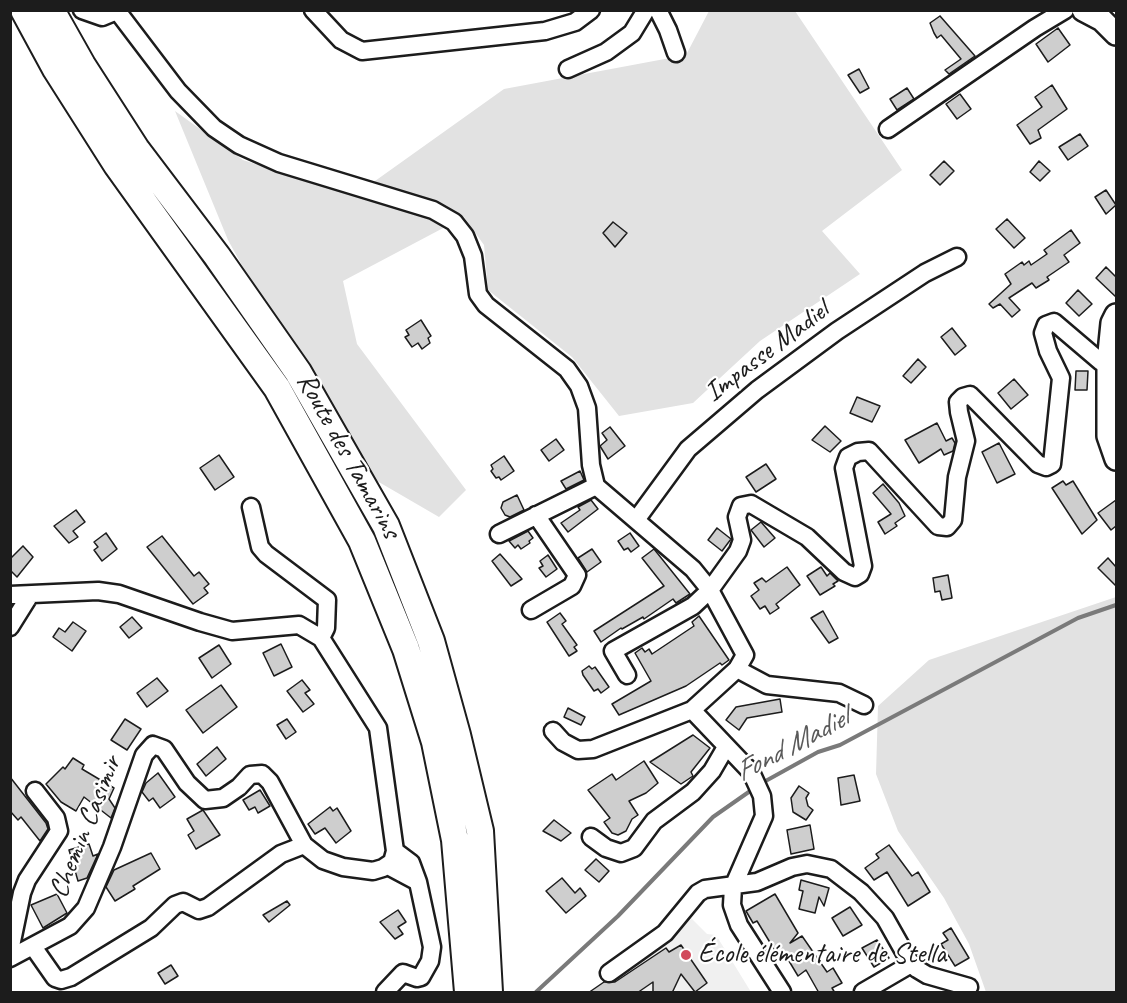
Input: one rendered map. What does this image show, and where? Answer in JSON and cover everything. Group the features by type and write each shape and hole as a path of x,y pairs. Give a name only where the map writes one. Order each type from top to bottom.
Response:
{"highway":[{"name":"Route des Tamarins","path":"24,10 56,69 117,165 277,388 362,542 406,649 435,742 455,840 468,993"},
{"name":"Route des Tamarins","path":"51,10 82,65 136,149 217,256 298,372 386,526 431,641 480,831 489,993"}],"main road":[{"path":"1083,10 1102,20 1116,34"},
{"path":"1116,315 1112,323 1108,363 1108,436 1116,459"}],"street":[{"path":"82,10 102,17 118,11 178,91 214,128 239,145 279,163 434,210 454,222 465,236 473,256 478,294 486,305 567,369 579,386 587,408 591,465 596,486 693,569 710,590 745,655 737,669 692,710 593,749 578,750 563,742 553,731"},
{"path":"313,10 341,40 362,51 546,31 575,22 591,10"},
{"path":"568,69 615,46 632,33 646,10"},
{"path":"658,10 676,53"},
{"path":"888,129 1035,28 1065,10"},
{"name":"Impasse Madiel","path":"636,520 688,449 757,390 837,331 925,273 957,257"},
{"path":"627,675 614,651 693,606 710,590 738,551 742,540 738,511 746,504 751,504 807,537 844,572 855,577 860,574 863,566 844,468 848,457 869,450 938,526 948,527 953,520 957,477 966,441 958,402 970,395 1038,464 1046,467 1052,464 1061,378 1045,342 1043,333 1046,325 1054,322 1101,362 1108,363"},
{"path":"499,534 596,486"},
{"path":"251,507 260,547 327,600 326,628 321,638"},
{"path":"531,610 572,586 577,575 536,515"},
{"path":"10,595 77,591 119,594 232,631 299,625 321,638 378,728 392,859 418,882 432,948 430,961 421,977 417,978 403,973 385,993"},
{"path":"10,627 30,595"},
{"path":"737,669 767,685 839,693 864,705"},
{"path":"692,710 751,772 762,796 764,816 733,887 732,905 739,926 782,993"},
{"name":"Chemin Casimir","path":"10,958 34,948 70,926 86,908 112,847 144,755 153,745 164,749 187,783 205,800 223,798 239,787 250,775 262,774 270,782 304,845 323,860 343,867 372,871 392,859"},
{"path":"591,837 606,848 621,854 634,848 654,820 699,785 712,771 726,747"},
{"path":"10,951 21,893 59,831 56,818 35,791"},
{"path":"34,948 55,978 61,980 72,977 151,928 175,904 183,902 199,910 208,907 263,866 304,845"},
{"path":"609,973 665,933 698,893 705,889 757,882 792,867 807,864 825,866 861,892 885,918 911,964 927,975 969,987"},
{"path":"863,993 911,964"}],"shaded area":[{"path":"709,11 795,11 902,170 822,231 860,274 760,341 693,403 619,416 572,357 488,290 484,245 464,217 343,281 357,344 466,490 439,517 353,467 228,240 175,111 243,160 354,196 504,89 686,55"},
{"path":"1116,597 1116,992 986,992 969,944 944,898 898,831 876,774 878,706 929,660"},
{"name":"École élémentaire de Stella","path":"689,916 707,934 716,935 751,992 627,992 617,974"}],"building":[{"path":"940,16 975,56 949,74 945,70 961,59 941,35 937,38 934,33 930,23"},
{"path":"1058,28 1070,45 1048,62 1036,44"},
{"path":"859,69 869,88 860,93 848,75"},
{"path":"1052,85 1067,109 1038,130 1041,138 1030,144 1017,125 1042,107 1035,97"},
{"path":"907,88 914,99 897,110 890,99"},
{"path":"960,94 971,109 957,119 946,104"},
{"path":"1080,134 1088,146 1068,160 1059,147"},
{"path":"944,161 954,171 940,185 930,175"},
{"path":"1039,161 1050,171 1040,181 1030,172"},
{"path":"1106,190 1116,205 1106,214 1095,197"},
{"path":"1007,219 1025,238 1014,248 996,229"},
{"path":"613,222 627,233 615,247 603,233"},
{"path":"1071,230 1080,243 1064,255 1069,262 1047,277 1049,280 1036,288 1032,283 1009,298 1020,310 1012,317 1000,304 993,308 989,304 1011,284 1005,274 1022,262 1024,265 1029,261 1031,265 1047,254 1044,250"},
{"path":"1106,267 1116,277 1116,297 1096,278"},
{"path":"1078,290 1092,304 1079,316 1066,303"},
{"path":"421,320 431,336 428,338 430,343 422,349 418,343 412,347 405,337 409,335 406,330"},
{"path":"952,328 966,346 955,355 941,337"},
{"path":"918,359 926,367 911,383 903,376"},
{"path":"1076,371 1088,371 1087,390 1075,390"},
{"path":"1014,379 1028,395 1011,409 998,393"},
{"path":"857,397 880,406 872,422 850,413"},
{"path":"937,423 946,441 952,438 955,443 953,451 944,455 941,449 919,463 905,440"},
{"path":"825,426 841,441 830,452 812,440"},
{"path":"610,427 625,446 608,459 600,446 607,440 602,433"},
{"path":"556,439 564,450 549,461 541,450"},
{"path":"999,443 1015,474 997,483 982,452"},
{"path":"219,455 234,477 215,490 200,468"},
{"path":"504,456 514,471 501,480 499,477 496,478 491,471 493,469 491,465"},
{"path":"766,464 776,479 756,492 746,477"},
{"path":"580,471 584,480 566,489 561,481"},
{"path":"1063,481 1066,485 1073,481 1097,520 1082,534 1052,488"},
{"path":"883,484 899,503 905,516 895,523 897,526 885,534 878,522 891,514 873,493"},
{"path":"517,495 524,510 510,517 505,515 501,508 503,502"},
{"path":"591,500 598,509 568,532 561,523 580,510 578,507"},
{"path":"1116,500 1116,526 1111,530 1098,513"},
{"path":"76,510 85,522 73,531 78,537 69,543 54,526"},
{"path":"761,522 775,538 764,547 751,530"},
{"path":"717,528 731,539 722,551 708,540"},
{"path":"528,531 533,538 521,549 518,545 515,548 509,541"},
{"path":"106,533 117,549 102,561 94,550 98,547 94,542"},
{"path":"630,533 639,546 631,552 628,548 624,550 618,541"},
{"path":"162,536 194,576 199,572 209,584 204,588 208,593 193,604 147,547"},
{"path":"23,546 33,557 17,577 10,570 10,559"},
{"path":"592,549 601,562 587,572 578,558"},
{"path":"654,549 690,594 676,603 673,599 644,619 643,617 621,628 601,642 594,631 664,586 642,558"},
{"path":"500,554 522,579 511,586 492,561"},
{"path":"548,555 557,569 546,577 539,568 543,566 540,561"},
{"path":"1108,558 1116,567 1116,586 1098,568"},
{"path":"787,567 800,585 776,604 779,608 770,614 765,606 760,609 751,596 759,590 754,583 762,578 766,582"},
{"path":"821,567 827,576 830,573 838,581 833,584 835,586 820,595 807,576"},
{"path":"948,575 952,598 942,600 940,591 935,592 933,578"},
{"path":"823,611 838,638 829,643 811,618"},
{"path":"560,613 566,621 562,624 577,645 574,647 577,651 569,656 547,622"},
{"path":"699,616 729,660 722,665 720,663 686,686 619,715 612,704 651,681 635,653 642,648 645,652 649,649 652,654 694,626 692,622"},
{"path":"132,617 142,628 129,638 120,627"},
{"path":"73,622 86,631 72,651 53,637 59,628 65,632"},
{"path":"281,644 292,667 274,676 263,653"},
{"path":"219,645 231,664 212,678 199,658"},
{"path":"589,666 592,669 595,667 609,687 601,693 598,689 594,691 583,675 582,671"},
{"path":"157,678 168,691 147,707 137,693"},
{"path":"302,680 310,690 305,693 314,704 303,712 287,691"},
{"path":"221,685 237,707 203,733 186,710"},
{"path":"780,699 782,712 747,718 739,730 726,720 736,707"},
{"path":"568,708 585,717 581,725 564,717"},
{"path":"125,719 141,729 127,750 111,740"},
{"path":"287,719 296,732 286,739 277,725"},
{"path":"693,735 710,748 691,772 693,776 681,784 650,762"},
{"path":"217,747 226,759 206,776 197,764"},
{"path":"73,758 84,765 82,769 114,788 109,799 115,808 111,818 84,797 76,811 61,802 46,784 63,767 65,769"},
{"path":"644,761 658,783 646,793 629,801 638,815 632,819 626,831 618,835 612,833 604,822 610,818 588,790 612,774 616,780"},
{"path":"158,773 175,797 160,808 153,798 149,801 142,792 146,783"},
{"path":"854,775 860,801 841,805 838,778"},
{"path":"10,777 46,823 48,829 40,841 21,817 18,820 10,811"},
{"path":"799,786 809,793 806,798 808,806 813,810 806,820 793,812 791,798"},
{"path":"260,790 270,806 258,813 255,807 249,810 243,800"},
{"path":"330,807 333,811 337,808 351,831 336,843 325,828 315,834 308,824"},
{"path":"203,810 220,835 196,849 188,835 194,831 187,819"},
{"path":"554,820 571,833 561,841 543,831"},
{"path":"810,825 814,849 791,854 787,830"},
{"path":"89,844 93,856 98,854 87,878 78,881 69,850"},
{"path":"889,845 912,876 918,872 930,892 908,906 887,872 874,880 865,868 879,858 876,854"},
{"path":"151,853 160,869 133,886 135,889 115,901 106,887 114,870"},
{"path":"596,859 609,871 599,882 585,870"},
{"path":"562,878 575,893 580,888 586,896 566,913 546,891"},
{"path":"801,880 829,888 824,906 819,897 815,913 799,909 803,891 799,890"},
{"path":"57,894 67,913 43,928 31,905"},
{"path":"775,894 798,933 790,943 802,936 827,972 833,968 842,983 832,988 835,993 819,993 806,970 798,976 783,951 777,954 757,921 753,923 746,911"},
{"path":"287,901 290,905 269,922 263,915"},
{"path":"850,907 862,925 843,936 832,918"},
{"path":"398,910 406,922 398,927 403,934 395,939 380,922"},
{"path":"951,928 969,958 955,966 941,944 948,940 943,933"},
{"path":"877,940 889,958 874,967 862,948"},
{"path":"681,945 707,983 695,992 681,974 672,993 653,993 653,982 637,993 588,993 604,982 615,982 666,948 669,952"},
{"path":"171,965 178,976 165,984 158,973"}],"waterway":[{"name":"Fond Madiel","path":"762,783 818,752 840,745 1078,618 1116,605"},
{"name":"Fond Madiel","path":"536,992 618,916 713,817 753,789"}],"place":[{"name":"École élémentaire de Stella","path":"686,955"}]}
